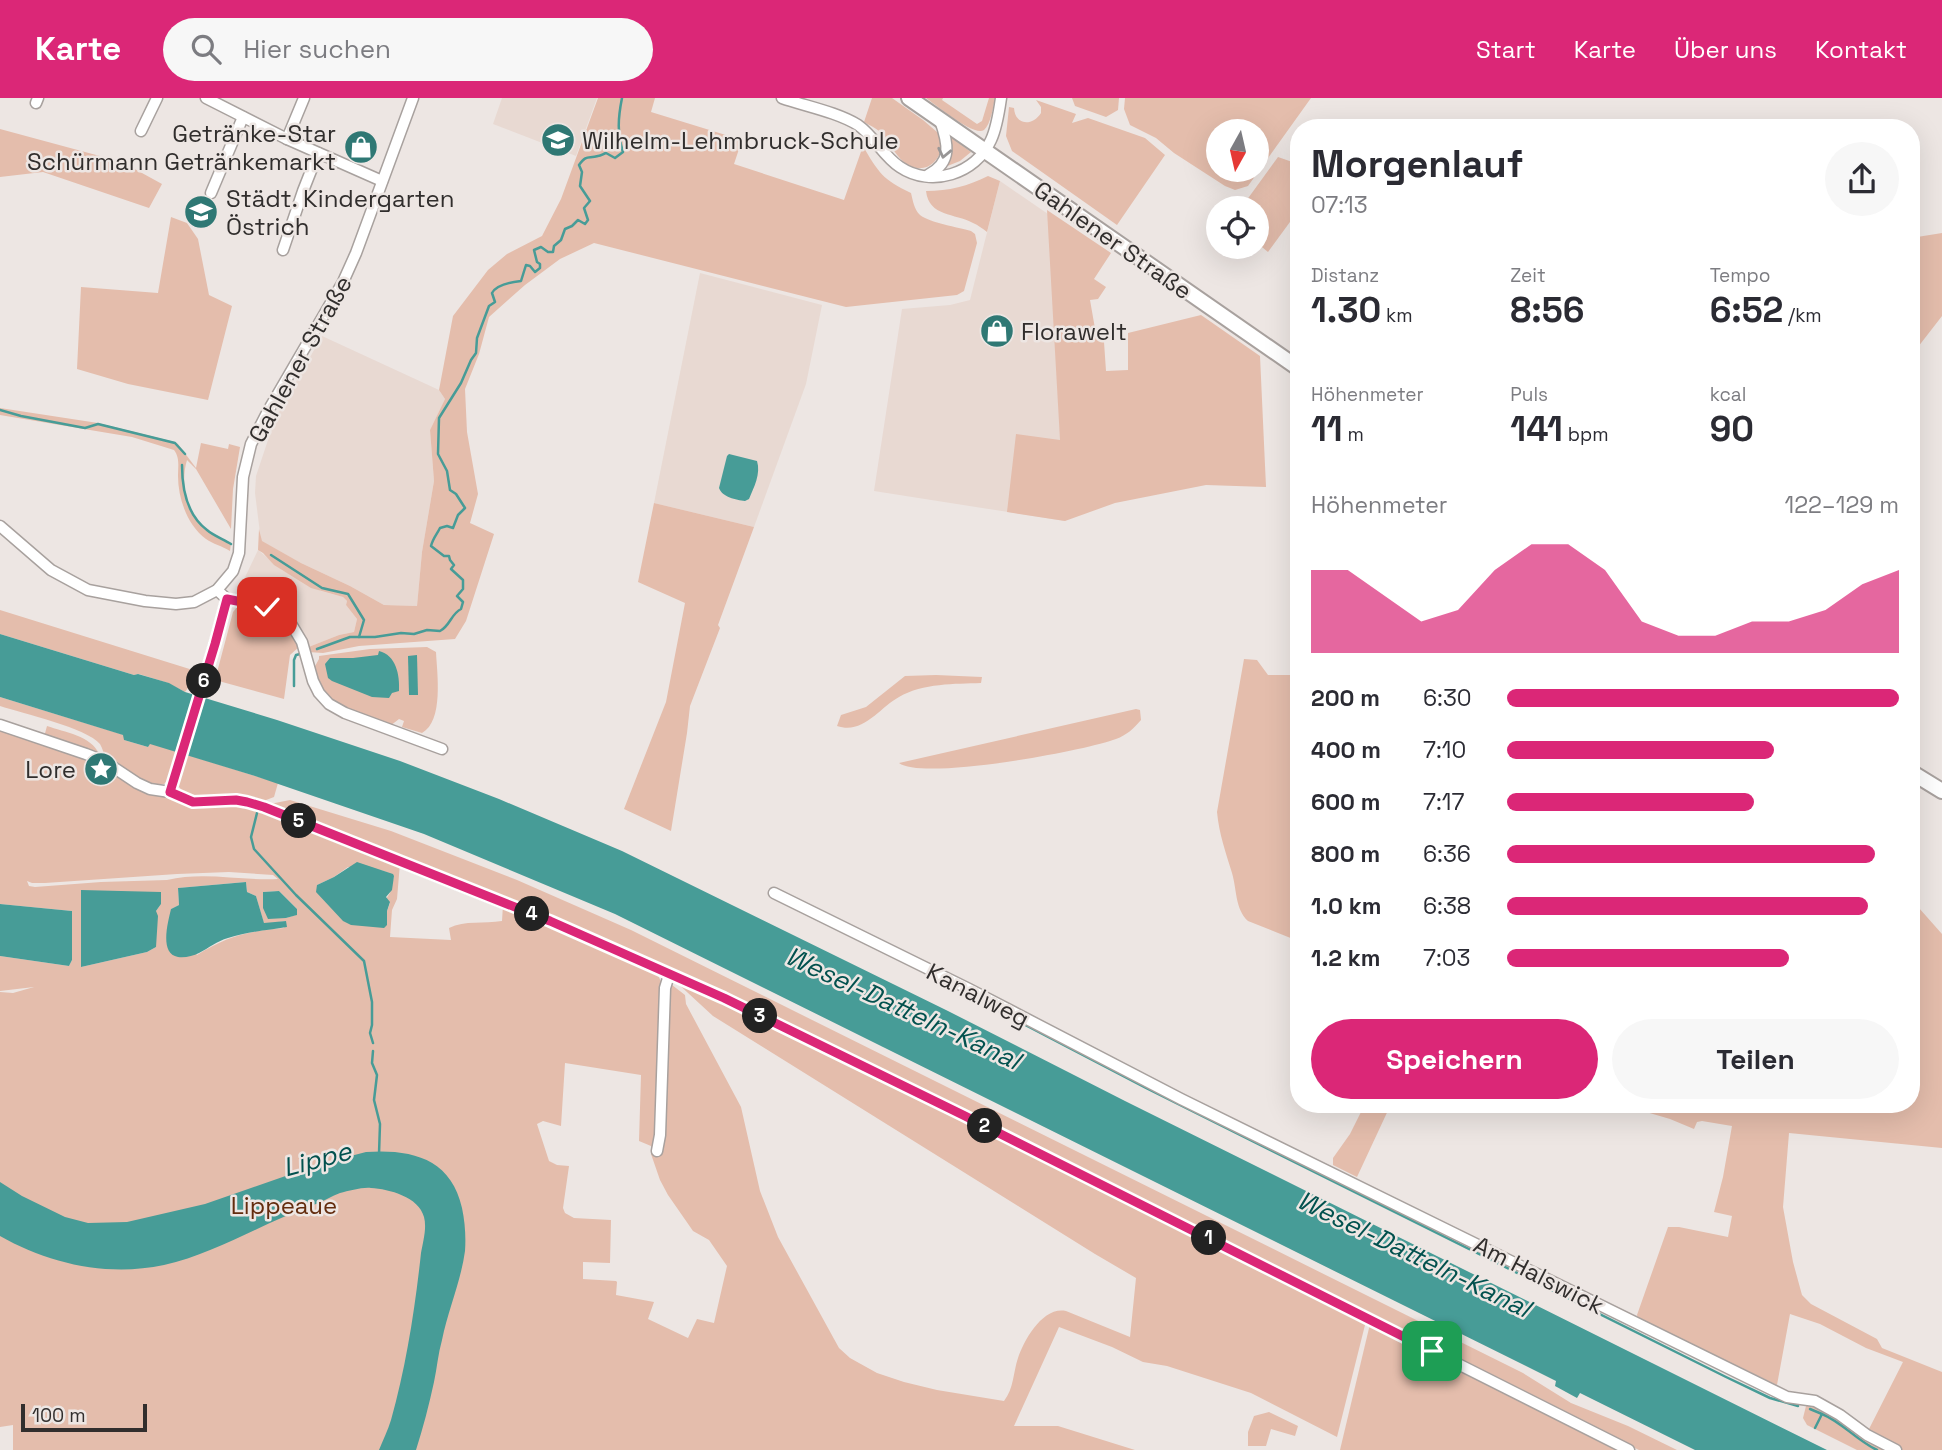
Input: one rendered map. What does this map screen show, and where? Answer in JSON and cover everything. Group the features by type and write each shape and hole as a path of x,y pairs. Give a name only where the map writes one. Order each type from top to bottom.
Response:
{"main road":[{"name":"Gahlener Straße","path":"909,98 1290,362"},
{"path":"1920,778 1942,791"}],"street":[{"path":"141,131 157,98"},
{"path":"206,98 287,139 382,181"},
{"path":"287,139 304,98"},
{"name":"Gahlener Straße","path":"217,590 233,571 239,553 243,477 251,444 343,282 413,98"},
{"path":"782,98 848,120 872,137 902,170 924,177 944,176 964,170 974,163 992,140 1001,98"},
{"path":"211,192 243,117"},
{"path":"924,177 936,171 943,163 947,151 947,139 940,120"},
{"path":"283,250 318,153"},
{"path":"0,526 51,570 88,590 176,604 194,602 217,590 227,599 267,607 287,618 302,642 313,681 329,704 345,713 442,749"},
{"path":"170,792 227,599"},
{"path":"0,725 103,761 150,789 170,792 193,802 236,800 264,807 550,921 724,998 893,1080 1629,1450"},
{"name":"Kanalweg","path":"774,893 969,989 1181,1099"},
{"path":"657,1151 660,1135 666,988 669,975"},
{"name":"Am Halswick","path":"1181,1099 1787,1397 1815,1401 1867,1435 1896,1450"}],"shaded area":[{"name":"Wilhelm-Lehmbruck-Schule","path":"502,98 597,98 576,156 493,124"},
{"path":"1000,181 1048,214 1065,521 874,491 902,309 950,305 970,300"},
{"path":"700,273 822,305 806,384 754,527 654,503"},
{"path":"322,336 439,390 445,399 430,430 434,481 422,552 417,606 384,605 261,541 255,493 256,476 275,419"},
{"path":"258,550 282,570 321,591 343,597 357,619 354,632 306,648 238,598 237,594"}],"green space":[{"path":"598,98 655,98 651,112 742,140 734,164 844,200 863,146 882,174 911,193 920,215 975,234 977,243 964,291 957,295 846,307 594,243 560,259 489,317 479,354 465,389 467,432 478,494 470,523 494,534 466,621 455,639 359,646 323,653 308,652 306,648 354,632 357,619 343,597 311,588 274,565 258,550 259,529 262,541 384,605 417,606 422,552 434,481 430,430 445,399 439,390 453,316 488,270 507,254 542,236 561,199"},
{"path":"872,98 892,98 937,132 943,147 930,166 920,168 908,165 881,133 864,122"},
{"path":"926,98 943,98 942,100 977,124 982,121 989,98 995,98 988,124 984,130 979,131 964,125"},
{"path":"1072,98 1119,98 1118,110 1106,117 1075,106"},
{"path":"1125,98 1311,98 1296,119 1290,119 1290,127 1269,157 1269,119 1206,119 1206,174 1156,138 1130,125 1124,109"},
{"path":"1036,100 1076,114 1072,123 1088,118 1145,138 1165,155 1117,225 1012,151 1006,136 1009,107 1014,108 1021,121 1033,121 1041,113 1041,107"},
{"path":"0,129 122,162 162,184 149,208 43,172 0,177"},
{"path":"950,137 971,152 960,161 945,167"},
{"path":"1278,157 1290,161 1290,222 1269,251 1269,196 1250,196 1260,182 1269,182 1269,169"},
{"path":"988,176 1000,181 987,232 966,220 937,210 928,199 926,191 958,187"},
{"path":"1219,182 1251,182 1248,186 1235,190"},
{"path":"1047,210 1111,253 1094,279 1106,287 1098,299 1090,300 1097,340 1104,342 1106,371 1128,370 1128,333 1201,315 1260,356 1266,487 1206,485 1115,503 1065,521 1007,512 1016,434 1060,440"},
{"path":"171,217 187,223 198,239 209,295 232,306 208,400 128,384 77,369 81,287 158,293"},
{"path":"1942,233 1942,316 1920,344 1920,237"},
{"path":"0,408 98,423 175,442 196,468 201,443 228,449 229,444 240,447 233,489 231,529 196,469 187,460 184,478 186,497 194,515 209,531 231,543 230,551 206,539 189,519 178,484 178,459 174,450 132,437 0,415"},
{"path":"654,503 754,527 690,706 671,831 624,809 666,702 685,603 638,582"},
{"path":"238,606 265,610 285,620 299,647 290,655 284,699 215,680 233,612"},
{"path":"0,610 196,671 194,680 185,692 168,683 0,634"},
{"path":"427,647 436,652 438,696 434,718 422,733 402,727 404,721 399,719 390,726 334,703 321,689 314,668 319,656 370,649"},
{"path":"1244,659 1257,660 1268,675 1290,675 1290,938 1248,921 1244,916 1217,812"},
{"path":"905,676 982,677 981,683 939,685 908,692 863,724 846,728 837,726 841,715 866,707"},
{"path":"0,697 124,735 124,740 148,747 150,743 178,752 171,777 164,784 150,785 106,760 100,744 93,738 68,727 0,706"},
{"path":"1140,710 1141,720 1127,734 1072,750 1040,757 939,769 914,768 899,763"},
{"path":"47,726 84,739 99,754 44,737"},
{"name":"Lippeaue","path":"0,728 86,755 154,793 240,803 400,863 390,937 451,940 449,928 468,923 502,921 503,905 612,952 658,975 662,984 672,985 685,995 686,1004 741,1107 760,1191 778,1237 839,1348 850,1358 877,1373 904,1382 1004,1401 1010,1391 1025,1342 1042,1319 1050,1314 1066,1311 1130,1337 1136,1278 713,1016 675,981 731,1005 1366,1321 1337,1437 1251,1393 1167,1366 1143,1362 1059,1327 1014,1426 1058,1426 1135,1450 13,1450 13,1425 0,1427 0,992 13,993 34,987 0,991 0,956 69,966 72,960 72,911 0,904","holes":["348,867 372,868 389,873 394,876 386,899 390,903 387,925 317,885","229,872 273,875 278,879 195,876 35,887 29,886 27,881 45,883","246,882 247,892 256,896 264,924 286,921 284,928 238,936 197,955 171,909 179,905 178,888","279,891 297,909 296,915 286,918 263,908 263,892","161,904 156,911 156,947 147,952 81,967","565,1063 641,1075 639,1141 651,1146 660,1180 693,1231 709,1240 727,1266 714,1323 697,1319 688,1338 648,1319 654,1302 616,1295 616,1281 583,1279 583,1262 610,1263 611,1220 574,1218 565,1213 563,1208 569,1166 549,1161 537,1124 543,1121 561,1126"]},
{"path":"185,754 278,783 274,797 261,802 197,799 183,791 177,783"},
{"path":"290,800 391,831 517,880 631,930 1523,1373 1571,1403 1677,1450 1639,1450 730,997 270,804"},
{"path":"1920,909 1942,934 1942,1148 1789,1133 1783,1207 1802,1295 1811,1304 1877,1339 1882,1348 1942,1372 1942,1450 1900,1450 1827,1402 1869,1429 1903,1362 1866,1348 1820,1324 1790,1314 1777,1385 1638,1318 1668,1227 1728,1237 1732,1216 1714,1212 1732,1126 1702,1121 1697,1122 1694,1129 1650,1113 1920,1113"},
{"path":"1360,1113 1387,1113 1357,1177 1333,1165 1333,1158"},
{"path":"1370,1324 1624,1450 1340,1450"},
{"path":"1807,1402 1891,1450 1857,1450 1807,1425 1803,1418"},
{"path":"1269,1412 1298,1426 1295,1436 1271,1429 1266,1446 1248,1446 1248,1432 1254,1416"}],"water":[{"path":"729,454 757,461 756,480 749,499 745,501 726,496 719,488"},
{"name":"Wesel-Datteln-Kanal","path":"0,634 169,683 185,692 400,761 622,851 1827,1450 1695,1450 1580,1393 1577,1398 1555,1386 1556,1381 615,914 424,834 255,776 150,744 148,747 124,740 123,735 0,697"},
{"path":"379,651 393,661 398,672 399,691 392,693 389,698 372,697 328,678 325,664 330,658 378,655"},
{"path":"417,655 418,695 409,695 408,656"},
{"path":"357,862 394,876 392,890 386,897 390,902 387,925 384,928 351,925 343,921 316,892 317,885"},
{"path":"246,882 247,892 256,896 264,923 286,921 287,927 228,938 189,956 172,955 168,950 167,929 171,909 179,905 178,888"},
{"path":"81,890 161,892 161,904 156,911 156,947 147,952 81,967"},
{"path":"279,891 297,909 297,915 268,919 263,908 263,892"},
{"path":"0,904 72,911 72,960 69,966 0,956"},
{"path":"366,1152 413,1155 439,1168 457,1191 465,1224 463,1262 416,1450 379,1450 391,1420 401,1379 425,1230 421,1210 410,1199 386,1190 355,1189 278,1219 203,1253 164,1265 143,1268 79,1266 38,1254 0,1236 0,1182 65,1217 88,1223 127,1222 205,1204 320,1164"}],"waterway":[{"path":"317,649 350,637 440,631 461,609 463,602 457,596 463,589 463,580 451,569 454,565 449,556 444,556 431,546 440,528 453,528 458,515 465,508 450,490 447,471 438,454 439,418 476,353 477,338 489,306 495,302 492,293 494,290 521,281 526,265 535,272 540,268 540,264 534,250 541,247 553,252 565,229 578,220 585,224 588,220 584,208 590,201 580,186 582,172 579,165 584,159 606,153 615,158 623,152 619,125 622,98"},
{"path":"0,410 85,428 98,424 175,443 185,454"},
{"path":"182,465 183,483 190,509 200,524 231,544"},
{"path":"271,555 322,588 348,594 364,620 359,637"},
{"path":"294,686 294,660 296,655 300,654"},
{"path":"257,813 251,837 254,849 296,895 364,961 372,1002 370,1033 373,1043"},
{"name":"Wesel-Datteln-Kanal","path":"991,1007 1146,1088 1726,1377 1770,1398 1798,1406"},
{"path":"373,1051 372,1063 377,1075 374,1100 380,1124 379,1154"},
{"path":"1810,1409 1822,1414 1815,1428"},
{"path":"1822,1414 1877,1450"}],"place":[{"name":"Wilhelm-Lehmbruck-Schule","path":"558,140"},
{"name":"Getränke-Star Schürmann Getränkemarkt","path":"361,147"},
{"name":"Städt. Kindergarten Östrich","path":"201,212"},
{"name":"Florawelt","path":"997,331"},
{"name":"Lore","path":"101,769"}],"route":[{"path":"267,607 227,599 170,792 193,802 236,800 264,807 550,921 724,998 1432,1351"}],"water label":[{"name":"Lippe","path":"317,1159"}]}
